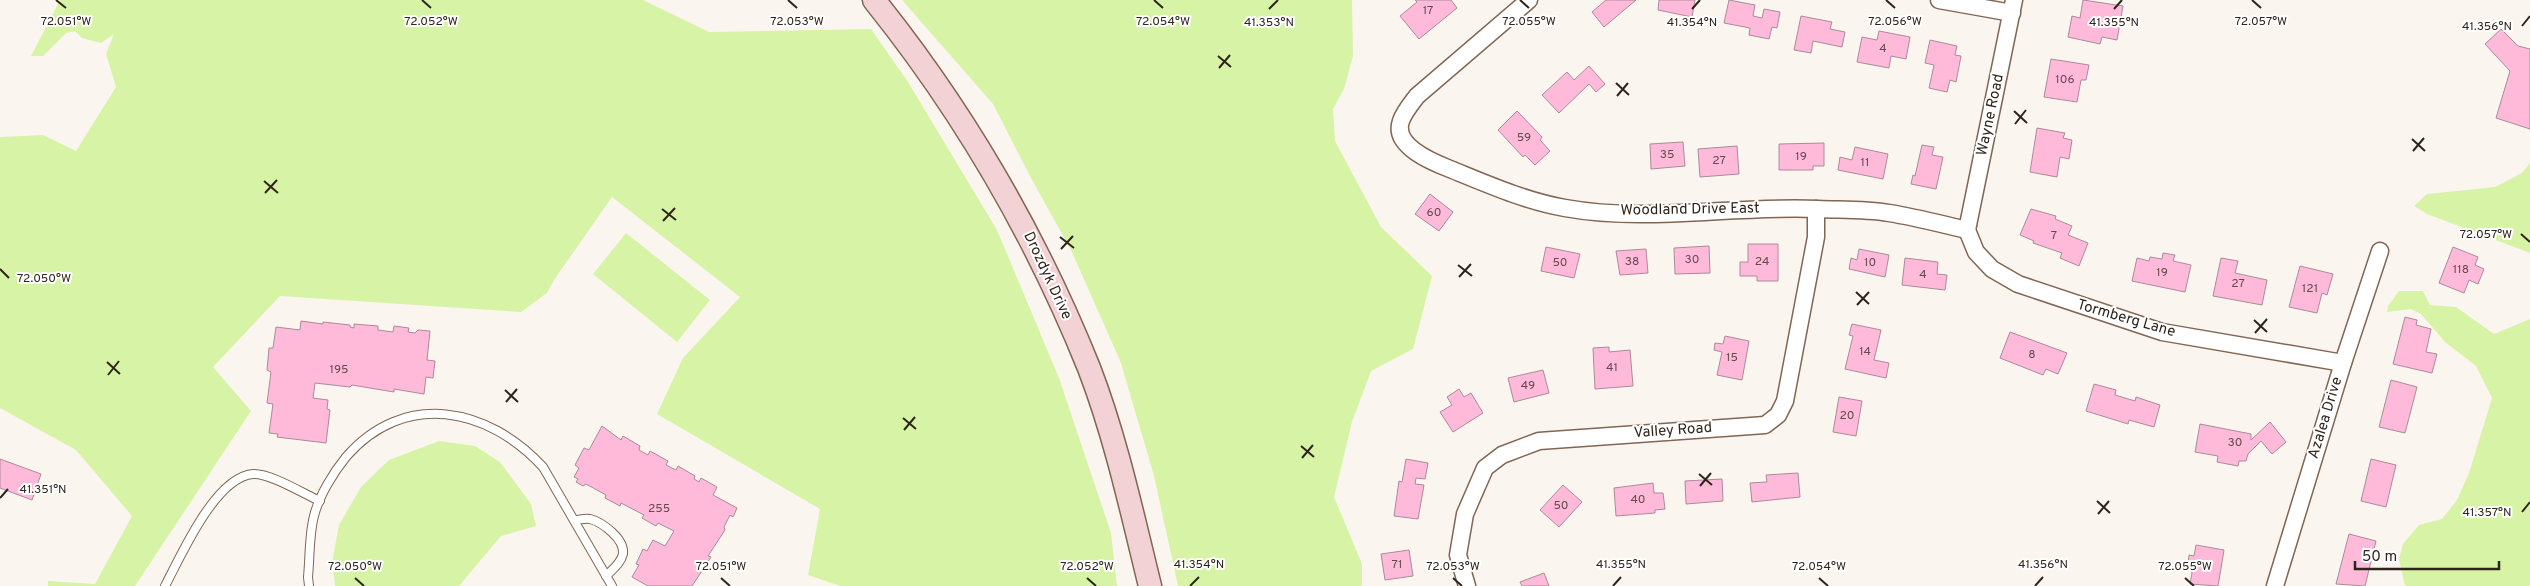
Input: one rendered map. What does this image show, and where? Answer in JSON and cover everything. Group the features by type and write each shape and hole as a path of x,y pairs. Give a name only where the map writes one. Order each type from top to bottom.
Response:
{"street":[{"name":"Drozdyk Drive","path":"874,0 906,40 960,115 999,179 1045,268 1089,369 1123,474 1150,586"},
{"name":"Woodland Drive East","path":"1529,0 1417,96 1405,112 1400,123 1400,134 1406,144 1439,165 1528,198 1565,208 1600,212 1670,213 1750,208 1816,209 1888,213 1967,230"},
{"path":"1939,0 2013,6"},
{"name":"Wayne Road","path":"1967,230 2013,6"},
{"name":"Valley Road","path":"1468,586 1458,555 1465,514 1485,468 1502,455 1539,441 1765,425 1778,415 1785,401 1816,237 1816,209"},
{"name":"Tormberg Lane","path":"1967,230 1976,252 1992,269 2018,284 2162,332 2342,363"},
{"name":"Azalea Drive","path":"2275,586 2342,363 2380,251"}],"lane":[{"path":"309,586 308,577 314,516 334,471 360,441 390,422 428,412 470,417 492,427 528,450 543,467 612,586"},
{"path":"165,586 194,530 223,491 237,480 253,474 265,476 320,501"},
{"path":"574,520 587,518 604,526 621,545 623,553 619,562 606,576"}],"green space":[{"path":"60,0 643,0 709,32 871,29 908,82 997,230 1059,378 1111,533 1117,586 840,586 808,575 820,509 657,414 683,358 740,297 612,197 547,293 521,312 280,296 213,367 251,411 135,586 48,586 48,581 95,584 132,516 76,450 0,408 0,137 43,135 76,151 116,87 106,54 114,34 101,43 82,38 75,31 66,33 43,56 31,56"},
{"path":"902,0 1352,0 1353,56 1344,89 1333,109 1335,141 1381,227 1432,276 1413,349 1371,371 1352,422 1334,497 1362,564 1362,586 1178,586 1154,476 1121,363 1071,250 993,104"},
{"path":"2530,163 2530,253 2427,214 2414,206 2427,194 2495,187 2522,173"},
{"path":"626,233 710,300 677,342 593,274"},
{"path":"2399,291 2423,291 2430,305 2456,307 2494,334 2530,319 2530,586 2405,586 2399,559 2403,544 2419,525 2442,519 2457,500 2469,473 2492,398 2476,366 2445,342 2421,314 2411,309 2387,312 2388,306"},
{"path":"439,441 475,446 500,462 531,504 536,526 501,536 459,586 335,586 332,563 339,525 361,487 389,460"}],"building":[{"path":"1415,0 1451,0 1457,8 1419,39 1400,16 1417,2"},
{"path":"1606,0 1636,0 1604,27 1592,12"},
{"path":"1659,0 1695,0 1692,17 1658,10"},
{"path":"1729,0 1755,5 1753,16 1762,18 1764,9 1780,12 1777,28 1772,27 1769,39 1749,35 1750,28 1724,23"},
{"path":"2083,0 2123,6 2117,40 2102,37 2100,44 2068,37 2072,16 2080,18"},
{"path":"1801,16 1832,22 1830,29 1845,32 1842,47 1813,41 1811,53 1794,50"},
{"path":"2501,29 2518,46 2530,49 2530,129 2496,118 2510,71 2485,44"},
{"path":"1879,31 1910,37 1906,59 1891,56 1889,68 1857,62 1862,37 1877,40"},
{"path":"1930,40 1957,46 1955,55 1961,56 1956,82 1950,80 1947,92 1929,88 1934,65 1925,63"},
{"path":"2051,59 2089,65 2086,80 2081,80 2077,102 2044,97"},
{"path":"1589,66 1605,84 1596,92 1589,84 1559,113 1542,95 1567,72 1574,80"},
{"path":"1517,111 1542,137 1540,140 1550,151 1535,165 1525,155 1523,157 1498,130"},
{"path":"2037,128 2065,133 2063,138 2072,140 2069,159 2060,157 2057,177 2030,172"},
{"path":"1683,142 1685,166 1651,169 1650,144"},
{"path":"1824,143 1824,166 1813,166 1813,170 1779,170 1779,144"},
{"path":"1922,145 1934,147 1932,155 1943,157 1936,189 1911,184 1913,175 1915,176"},
{"path":"1737,146 1739,174 1700,177 1698,149"},
{"path":"1855,147 1888,154 1883,179 1838,170 1840,157 1852,160"},
{"path":"1430,194 1453,212 1439,231 1415,214"},
{"path":"2031,209 2056,216 2055,219 2072,226 2068,235 2088,243 2079,266 2060,258 2062,253 2033,243 2034,241 2020,235"},
{"path":"1748,244 1778,244 1778,281 1757,281 1757,276 1740,276 1740,262 1748,262"},
{"path":"1709,246 1710,273 1675,274 1674,248"},
{"path":"1546,247 1580,254 1574,278 1541,271"},
{"path":"2453,247 2478,257 2475,265 2484,269 2478,284 2469,280 2464,293 2439,283"},
{"path":"1646,249 1648,273 1620,275 1616,251"},
{"path":"1859,249 1889,255 1885,277 1849,269 1851,258 1857,260"},
{"path":"2163,253 2175,255 2173,261 2191,265 2185,292 2132,281 2137,258 2149,261 2150,257 2162,259"},
{"path":"1905,258 1938,262 1937,274 1947,275 1945,290 1902,285"},
{"path":"2221,258 2238,261 2235,273 2267,280 2262,305 2213,296"},
{"path":"2300,266 2333,274 2327,295 2322,293 2317,313 2289,307"},
{"path":"2405,317 2417,320 2416,325 2431,329 2426,352 2437,354 2432,373 2393,364"},
{"path":"301,321 350,325 350,327 354,328 354,324 378,326 378,330 393,332 394,326 409,328 408,332 415,333 418,330 430,331 427,360 435,361 433,378 426,377 424,394 394,389 394,392 352,385 350,387 315,383 313,398 328,400 327,409 330,410 326,443 277,437 278,434 269,433 273,404 267,403 271,372 267,370 269,348 273,348 276,327 300,330"},
{"path":"1852,324 1881,330 1874,360 1889,363 1886,378 1845,369 1853,336 1849,335"},
{"path":"2010,332 2067,353 2058,374 2046,369 2043,375 2000,358"},
{"path":"1725,336 1749,341 1742,380 1717,375 1722,352 1714,350 1715,343 1723,344"},
{"path":"1609,347 1609,352 1630,350 1633,386 1595,389 1593,348"},
{"path":"1543,370 1549,393 1514,402 1508,378"},
{"path":"2391,380 2417,387 2405,433 2379,427"},
{"path":"2094,384 2116,390 2115,395 2135,401 2136,397 2160,405 2154,427 2129,420 2128,424 2086,411"},
{"path":"1459,389 1464,397 1471,393 1483,413 1453,432 1440,412 1452,405 1447,397"},
{"path":"1839,397 1862,401 1856,436 1833,432"},
{"path":"2270,422 2286,442 2272,454 2261,441 2248,454 2246,461 2239,461 2238,466 2217,462 2218,456 2195,452 2200,424 2251,434 2251,440"},
{"path":"602,426 621,440 623,436 640,446 639,450 648,455 650,451 668,461 666,465 676,470 678,466 695,476 694,479 699,482 701,478 717,487 713,495 737,508 733,517 730,515 724,527 725,530 708,556 711,557 692,586 648,586 632,577 639,565 636,564 643,549 647,551 653,540 665,546 674,531 658,523 656,526 642,518 644,515 621,503 620,506 605,498 606,495 586,484 583,486 576,482 578,479 574,477 579,468 575,465 584,448 589,450"},
{"path":"0,459 41,474 32,500 0,488"},
{"path":"1406,459 1428,463 1425,479 1416,478 1415,484 1424,485 1418,519 1394,516 1399,481 1402,482"},
{"path":"2371,459 2396,465 2386,507 2361,501"},
{"path":"1798,473 1800,497 1752,502 1750,483 1767,482 1766,475"},
{"path":"1722,479 1723,501 1686,504 1685,481"},
{"path":"1653,483 1654,493 1663,493 1665,509 1655,510 1655,513 1616,516 1614,488"},
{"path":"1563,485 1582,502 1559,527 1540,510"},
{"path":"2349,534 2376,541 2365,586 2336,584"},
{"path":"2196,545 2224,550 2218,586 2190,584 2192,573 2188,564 2189,555 2194,556"},
{"path":"1409,550 1413,576 1385,580 1381,554"},
{"path":"1544,573 1549,586 1522,586 1520,582"}]}
